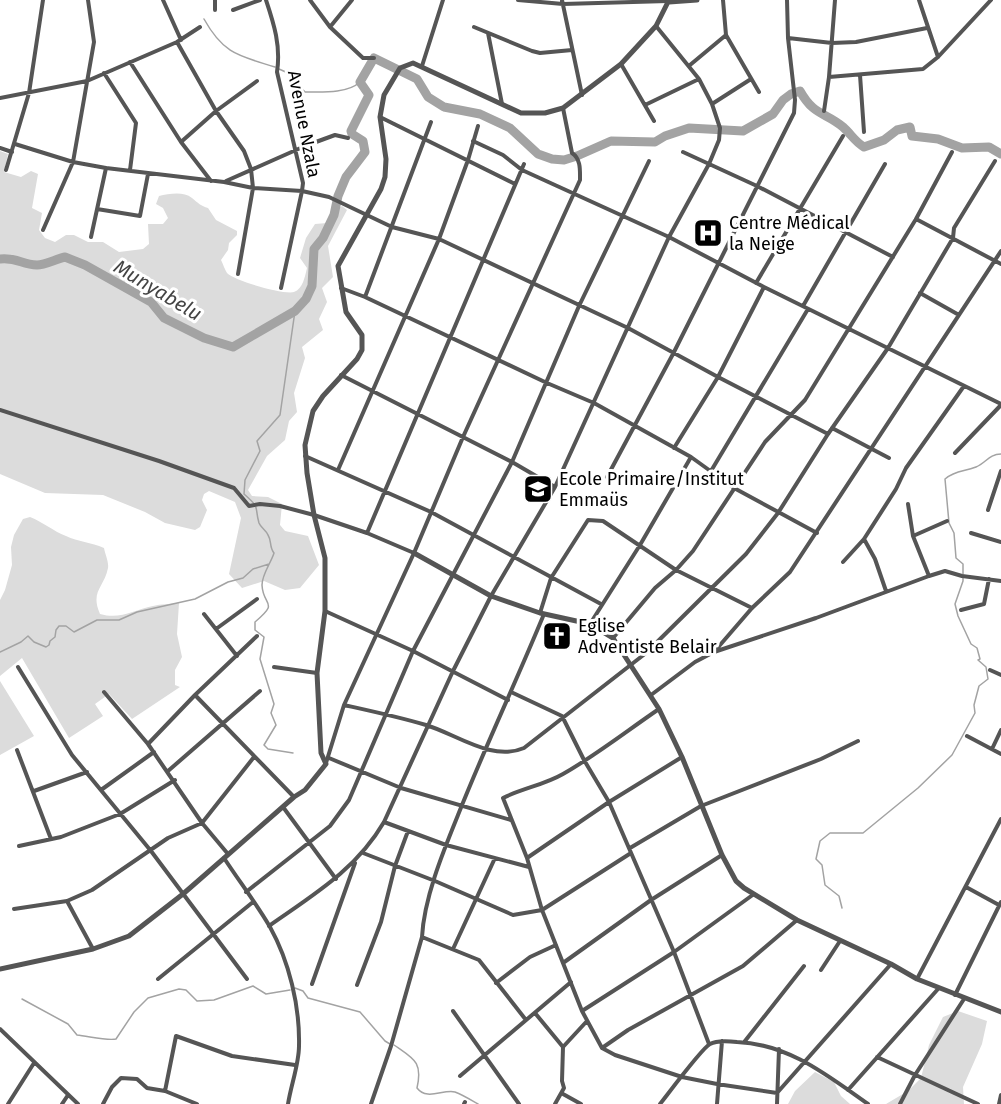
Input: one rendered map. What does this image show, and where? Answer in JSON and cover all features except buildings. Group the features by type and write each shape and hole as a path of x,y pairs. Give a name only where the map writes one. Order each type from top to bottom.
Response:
{"street":[{"path":"6,170 29,93 43,0"},
{"path":"43,231 73,162 94,42 88,0"},
{"path":"162,0 179,41 216,111 244,151 251,169 253,188 238,274"},
{"path":"214,10 215,0"},
{"path":"233,10 260,0"},
{"name":"Avenue Nzala","path":"266,0 276,28 280,55 278,68 294,151 303,183 281,288"},
{"path":"310,0 330,27 363,58 374,58"},
{"path":"330,27 352,0"},
{"path":"422,66 442,0"},
{"path":"518,0 562,2 697,0"},
{"path":"723,0 726,35 759,92"},
{"path":"607,477 673,354 794,113 795,100 788,38 788,0"},
{"path":"824,111 835,0"},
{"path":"919,0 938,57"},
{"path":"829,77 923,69 938,57 991,0"},
{"path":"511,820 401,788 363,771 327,761 321,753 317,673 325,611 325,558 314,515 305,456 313,411 362,350 362,335 346,312 338,266 368,215 385,177 386,159 380,117 384,95 400,68 413,63 422,66 521,113 533,114 563,108 621,64 657,26 669,1"},
{"path":"562,2 582,95"},
{"path":"269,926 336,879 355,862 384,822 453,671 491,596 555,487 669,237 709,164 721,134 712,104 699,79 657,26"},
{"path":"0,98 87,81 179,41 200,27"},
{"path":"474,27 540,53 572,50"},
{"path":"788,38 832,43 856,42 927,27"},
{"path":"487,33 502,104"},
{"path":"689,65 726,35"},
{"path":"130,62 181,142 211,181"},
{"path":"621,64 654,121"},
{"path":"104,73 136,123 130,170"},
{"path":"860,75 864,132"},
{"path":"645,105 699,79"},
{"path":"712,104 751,79"},
{"path":"181,142 216,111 257,81"},
{"path":"0,969 93,949 129,936 183,894 282,806 305,790 316,778 327,761 344,705 414,553 531,284 580,180 580,167 577,156 572,153 563,108"},
{"path":"380,117 515,184"},
{"path":"365,297 431,122"},
{"path":"338,470 439,238 478,126"},
{"path":"224,182 335,135 348,138"},
{"path":"756,283 843,136"},
{"path":"473,141 503,155 522,170 669,237 717,264 1001,404 955,453"},
{"path":"15,144 73,162 106,168 224,182 253,188 302,191 338,200 392,227 439,238 482,261 628,328 673,354 828,434"},
{"path":"0,148 12,152"},
{"path":"683,152 757,186 893,257"},
{"path":"613,639 655,588 693,551 765,442 805,400 893,257 952,152"},
{"path":"246,892 330,826 349,800 413,651 512,462 579,306 650,161"},
{"path":"344,705 429,726 484,748 508,752 518,751 632,664 746,554 778,513 832,428 888,348 953,238 954,228 995,161"},
{"path":"367,533 524,164"},
{"path":"711,471 885,164"},
{"path":"92,237 106,168"},
{"path":"97,209 140,216 148,174"},
{"path":"915,219 1001,264"},
{"path":"714,652 752,608 790,572 1001,251"},
{"path":"674,448 718,377 764,287"},
{"path":"341,288 405,315 594,403 691,457 734,488 817,533"},
{"path":"920,293 959,315"},
{"path":"341,375 512,462 555,487"},
{"path":"843,562 864,539 896,489 906,468 964,386"},
{"path":"0,410 159,461 234,488 249,506 260,504 280,506 367,533 414,553 491,596 542,614 590,624 613,639 632,664 659,709 682,757 700,806 736,881 797,920 891,964 916,980 1001,1012"},
{"path":"832,428 890,458"},
{"path":"305,456 431,512 601,604"},
{"path":"590,624 640,545 691,457"},
{"path":"988,510 1001,471"},
{"path":"908,504 913,536 929,576"},
{"path":"371,1104 391,1046 422,937 423,919 446,845 484,748 508,700 542,614 551,578 588,520 603,520 676,570 752,608"},
{"path":"913,536 947,521"},
{"path":"971,534 1001,542"},
{"path":"864,539 875,559 886,591"},
{"path":"651,695 695,662 714,652 816,618 929,576 945,571 963,577 1001,581"},
{"path":"961,610 984,604 989,579"},
{"path":"216,629 257,599"},
{"path":"325,611 376,633 508,700"},
{"path":"204,614 237,656"},
{"path":"148,744 257,636"},
{"path":"274,667 317,673"},
{"path":"18,668 72,755 151,851 247,979"},
{"path":"990,670 1001,675"},
{"path":"168,771 260,691"},
{"path":"104,692 175,780 226,856 246,892 269,926 283,955 294,996 299,1047 288,1104"},
{"path":"511,692 562,716 609,802 674,952 710,1044"},
{"path":"195,695 294,796"},
{"path":"659,709 564,774 539,786 517,791 503,798 530,867 542,910 582,1011 602,1048 615,1055 682,1077 777,1093"},
{"path":"992,749 1001,730"},
{"path":"967,736 1001,754"},
{"path":"363,853 513,915 542,910 700,806 820,759 858,741"},
{"path":"17,750 51,839"},
{"path":"101,790 154,752"},
{"path":"14,909 67,901 92,890 168,838 202,823 255,756"},
{"path":"526,858 609,802 682,757"},
{"path":"34,791 87,772"},
{"path":"19,846 51,839 120,814 175,780"},
{"path":"282,806 336,879"},
{"path":"916,980 1001,819"},
{"path":"384,822 446,845 530,867"},
{"path":"357,985 381,922 395,866 408,831"},
{"path":"563,963 651,900 722,855"},
{"path":"453,949 495,858"},
{"path":"312,984 355,862"},
{"path":"955,995 1000,904 966,887"},
{"path":"582,1011 674,952 754,894"},
{"path":"67,901 93,949"},
{"path":"158,979 253,903"},
{"path":"602,1048 628,1030 743,966 797,920"},
{"path":"422,937 478,960 526,1020"},
{"path":"821,970 840,941"},
{"path":"496,983 530,957 556,945"},
{"path":"777,1093 891,964"},
{"path":"744,1042 804,966"},
{"path":"460,1076 571,982"},
{"path":"848,1090 938,989"},
{"path":"900,1104 964,999"},
{"path":"453,1011 519,1104"},
{"path":"535,1013 563,1047"},
{"path":"555,1104 564,1089 562,1081 563,1047 587,1021"},
{"path":"0,1029 78,1104"},
{"path":"165,1091 177,1036 231,1056 295,1065"},
{"path":"717,1104 722,1041"},
{"path":"660,1104 710,1044 722,1041 762,1044 779,1049 806,1061 868,1104"},
{"path":"777,1104 779,1049"},
{"path":"877,1058 978,1104"},
{"path":"8,1104 34,1063"},
{"path":"103,1104 112,1087 122,1077 137,1079 147,1088 165,1091 197,1104"},
{"path":"563,1094 581,1104"},
{"path":"62,1104 68,1095"},
{"path":"999,1104 1001,1095"}],"shaded area":[{"path":"0,151 8,154 4,172 21,177 31,171 38,174 32,208 42,213 39,230 45,238 55,242 66,235 74,235 88,242 103,242 119,252 143,249 149,244 148,224 163,224 168,218 163,208 156,204 159,196 184,194 208,208 216,220 237,231 237,235 229,243 228,250 221,260 227,273 249,283 280,291 294,292 302,285 307,268 300,258 306,238 315,224 327,223 333,211 342,206 347,210 328,246 333,277 322,288 327,302 319,319 323,330 302,347 305,358 294,393 297,412 289,421 285,440 267,456 248,490 252,496 268,497 282,504 280,525 285,531 308,536 319,565 300,588 285,590 264,581 242,588 229,574 241,518 235,502 209,491 204,494 202,500 207,510 200,527 195,530 165,523 103,495 45,493 0,474"},
{"path":"30,517 71,538 104,548 108,566 96,600 100,614 114,616 156,605 179,603 177,634 182,657 175,670 175,685 180,687 132,719 109,694 95,704 103,716 69,738 22,658 0,676 0,600 12,565 11,547 14,535 23,519"},
{"path":"0,681 34,736 0,755"},
{"path":"958,1011 987,1021 982,1044 963,1087 964,1104 886,1104 908,1091 921,1078 929,1045 943,1017"},
{"path":"815,1072 834,1082 841,1096 850,1104 788,1104 795,1091"}],"waterway":[{"path":"204,19 211,31 226,47 242,56 275,67"},
{"name":"Munyabelu","path":"0,259 37,265 65,257 85,265 151,302 164,318 204,338 233,347 295,311 306,299 312,286 314,249 323,238 334,215 338,196 346,177 365,152 363,141 351,131 369,95 360,82 374,58 417,79 428,97 444,107 480,114 510,128 538,154 552,159 564,160 611,141 655,142 689,128 743,131 773,114 783,100 800,91 810,105 837,122 864,147 884,140 897,130 910,127 912,136 938,139 962,148 989,147 1001,154"},
{"path":"279,69 288,73 305,92 348,89 360,82"},
{"path":"293,753 268,749 264,745 276,725 271,713 274,704 260,659 264,637 255,630 255,622 268,607 262,581 274,553 269,537 259,523 255,505 244,494 245,480 260,451 257,441 280,415 295,311"},
{"path":"842,908 839,896 825,885 822,865 816,859 820,841 830,833 863,833 918,788 952,755 975,713 974,705 979,686 988,679 986,667 978,660 980,659 977,648 971,644 955,604 963,581 963,564 956,558 954,533 949,523 945,479 976,467 993,455 1001,454"},
{"path":"0,652 28,636 34,642 46,647 55,637 59,626 66,626 74,632 97,620 119,620 137,612 195,599 228,582 243,578 253,569 269,564"},
{"path":"22,999 68,1024 77,1035 116,1039 134,1012 148,998 179,989 186,990 197,1001 214,1000 253,986 266,994 290,990"},
{"path":"295,988 303,991 308,998 360,1012 390,1044"},
{"path":"394,1045 412,1058 418,1067 417,1088 421,1092 425,1094 455,1092 478,1104"}],"place":[{"name":"Centre Médical la Neige","path":"708,233"},
{"name":"Ecole Primaire/Institut Emmaüs","path":"538,489"},
{"name":"Eglise Adventiste Belair","path":"557,636"}]}
